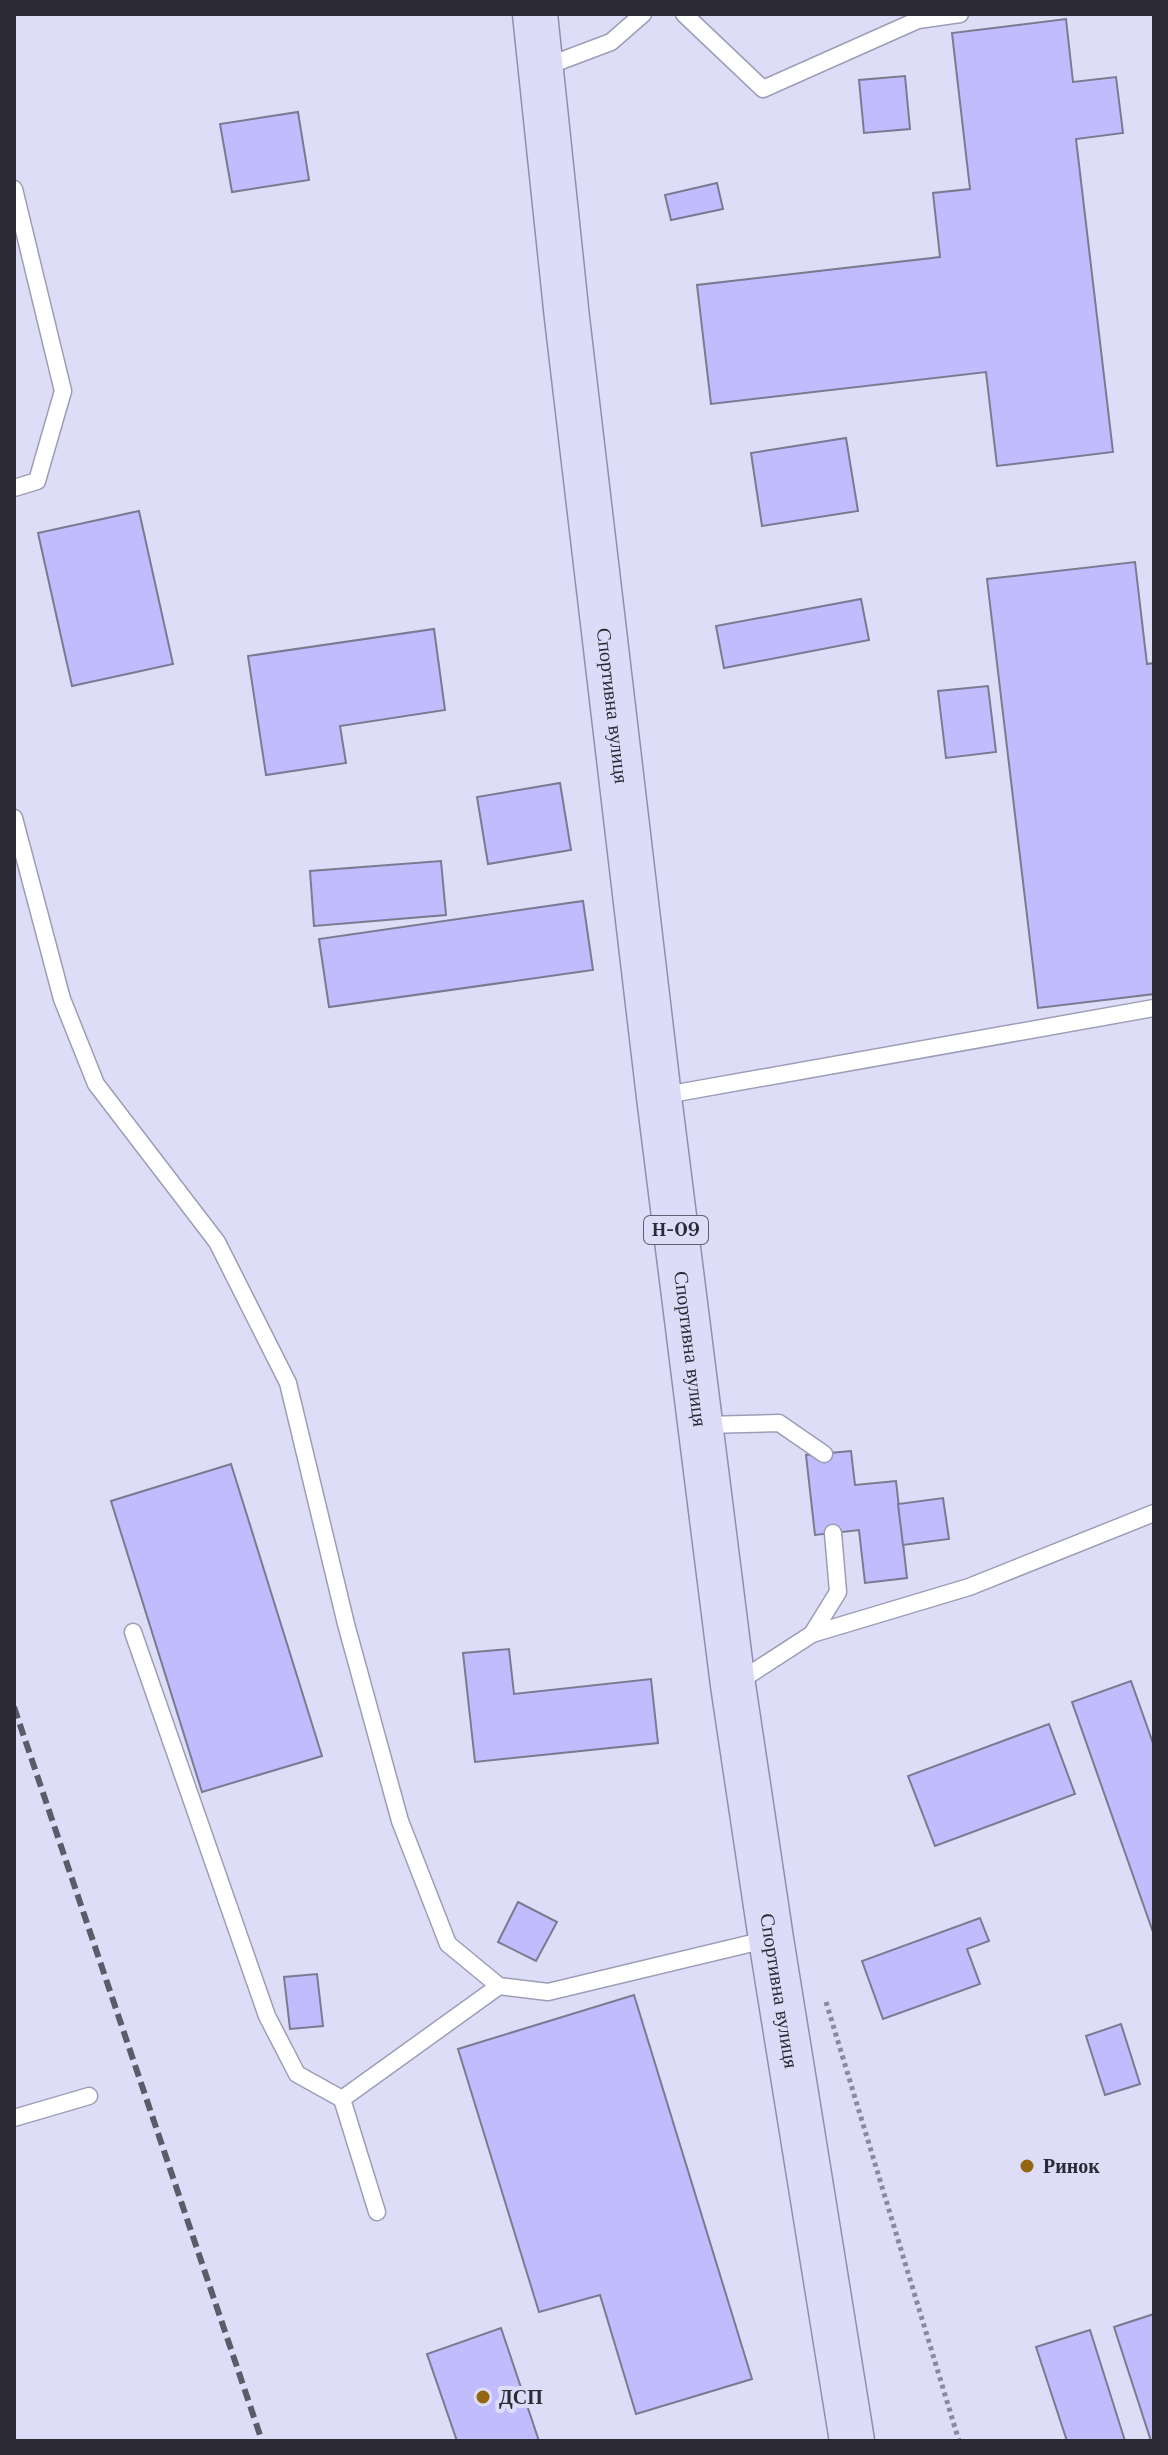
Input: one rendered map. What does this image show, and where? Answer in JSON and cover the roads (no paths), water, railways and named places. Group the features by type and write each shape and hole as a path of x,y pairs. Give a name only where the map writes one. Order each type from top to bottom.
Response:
{"main road":[{"name":"Спортивна вулиця","path":"535,14 569,334 659,1097 733,1685 852,2441"}],"lane":[{"path":"541,69 611,42 643,14"},
{"path":"684,14 763,89 918,20 960,14"},
{"path":"14,189 63,391 37,481 14,488"},
{"path":"14,818 62,999 96,1084 217,1242 288,1383 346,1624 400,1821 448,1944 499,1986 548,1992 771,1939"},
{"path":"659,1097 1154,1008"},
{"path":"701,1425 779,1423 824,1454"},
{"path":"733,1685 812,1634 969,1587 1154,1513"},
{"path":"812,1634 838,1592 833,1533"},
{"path":"133,1632 267,2016 297,2074 342,2099 377,2212"},
{"path":"342,2099 499,1986"},
{"path":"14,2118 89,2096"}],"railway":[{"path":"14,1707 262,2441"}],"place":[{"name":"Ринок","path":"1027,2166"},
{"name":"ДСП","path":"483,2397"}]}
